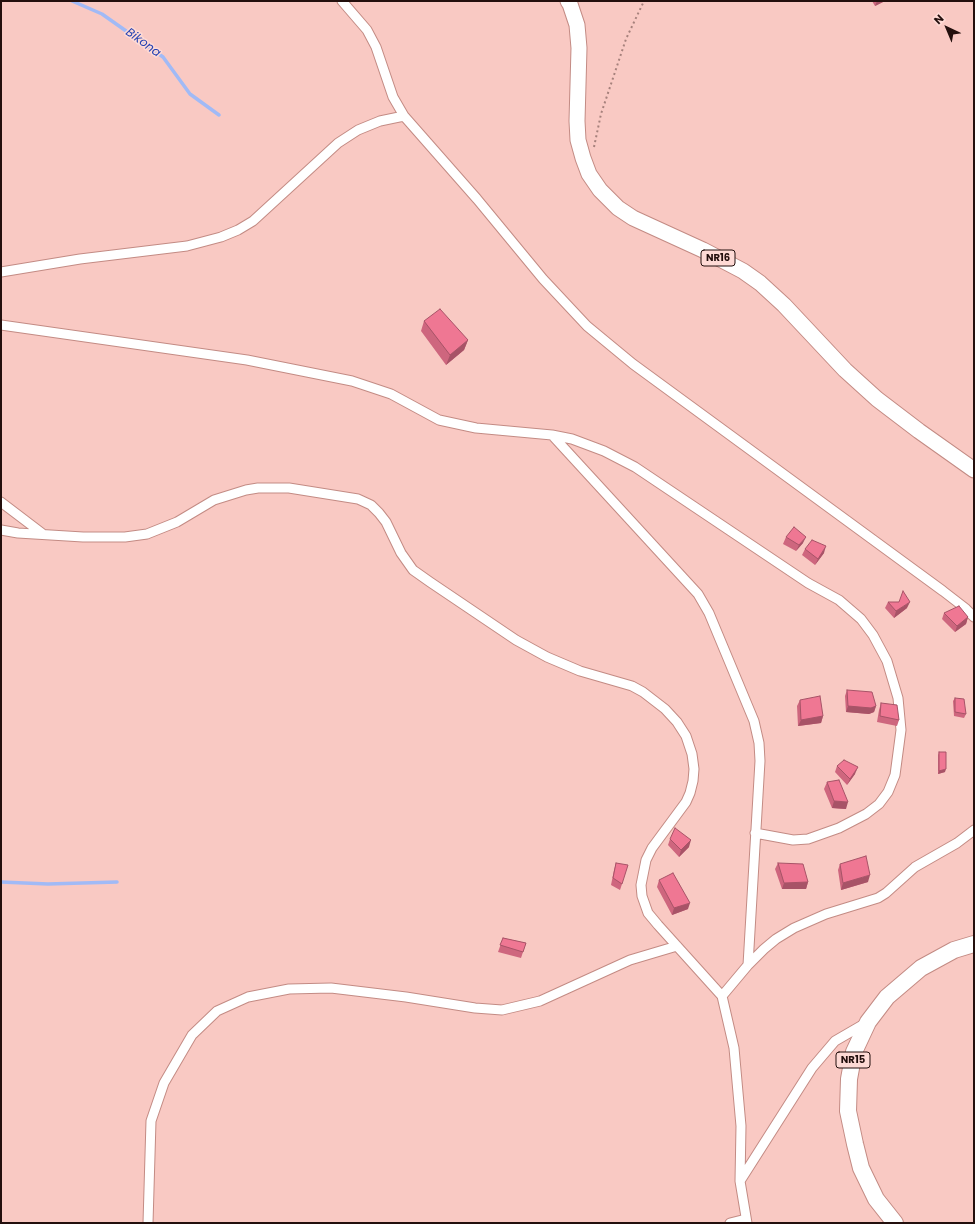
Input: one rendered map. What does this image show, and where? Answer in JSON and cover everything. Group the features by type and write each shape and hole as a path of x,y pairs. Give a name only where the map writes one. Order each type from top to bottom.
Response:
{"highway":[{"name":"NR15","path":"895,1223 876,1199 861,1168 848,1110 850,1079 854,1052 868,1022 887,997 921,968 954,950 974,944"}],"main road":[{"name":"NR16","path":"568,1 577,25 579,48 577,121 578,140 589,174 600,190 618,208 633,218 703,250 743,271 760,283 784,305 845,370 877,399 974,470"}],"street":[{"path":"342,1 367,30 376,47 393,97 404,116 477,199 543,279 587,326 633,364 943,591 974,617"},
{"path":"1,272 80,259 187,246 221,238 253,221 338,143 358,130 380,121 404,116"},
{"path":"1,325 262,363 352,382 391,394 439,420 476,428 552,435 572,439 604,451 634,467 808,583 839,600 865,624 873,635 887,661 898,698 901,730 895,775 888,792 879,804 866,814 840,828 808,839 793,840 755,833"},
{"path":"552,435 698,594 709,613 754,721 759,743 760,761 748,965"},
{"path":"1,530 18,533 83,537 125,537 147,534 177,522 214,500 246,490 258,488 289,488 358,499 371,505 379,513 386,522 401,553 413,570 430,582 516,640 547,657 580,671 632,686 643,692 665,709 677,722 686,736 692,754 694,769 693,781 686,802 652,848 646,860 641,885 642,896 648,913 722,996 734,1048 740,1126 740,1181 746,1221 730,1223"},
{"path":"1,502 43,534"},
{"path":"722,996 748,965 776,939 794,928 826,914 874,899 882,895 915,867 957,843 974,830"},
{"path":"148,1223 151,1121 164,1083 192,1035 217,1011 248,997 289,989 331,988 406,997 475,1008 502,1010 540,1001 630,960 677,946"},
{"path":"740,1181 812,1068 835,1041 868,1022"}],"path":[{"path":"594,152 603,106 626,39 644,1"}],"building":[{"path":"440,309 468,340 450,355 424,321"},
{"path":"794,527 806,537 799,545 786,537"},
{"path":"812,540 826,546 818,559 805,549"},
{"path":"903,591 910,602 896,611 888,602 899,602"},
{"path":"959,606 968,617 957,626 944,613"},
{"path":"847,690 872,692 876,706 871,708 848,706"},
{"path":"820,696 823,716 801,720 800,700"},
{"path":"955,698 964,699 966,714 955,712"},
{"path":"881,703 897,705 899,720 880,716"},
{"path":"939,752 946,752 946,769 939,771"},
{"path":"844,760 858,767 850,779 837,766"},
{"path":"839,780 848,802 834,801 827,782"},
{"path":"675,828 691,840 681,850 670,839"},
{"path":"866,856 870,875 843,883 840,864"},
{"path":"616,863 628,865 622,884 613,878"},
{"path":"778,863 803,864 808,882 784,883"},
{"path":"673,873 690,903 674,908 659,880"},
{"path":"503,938 526,943 523,952 500,945"}],"waterway":[{"name":"Bikona","path":"72,1 102,14 163,57 190,94 219,115"},
{"path":"1,882 48,884 117,882"}]}
